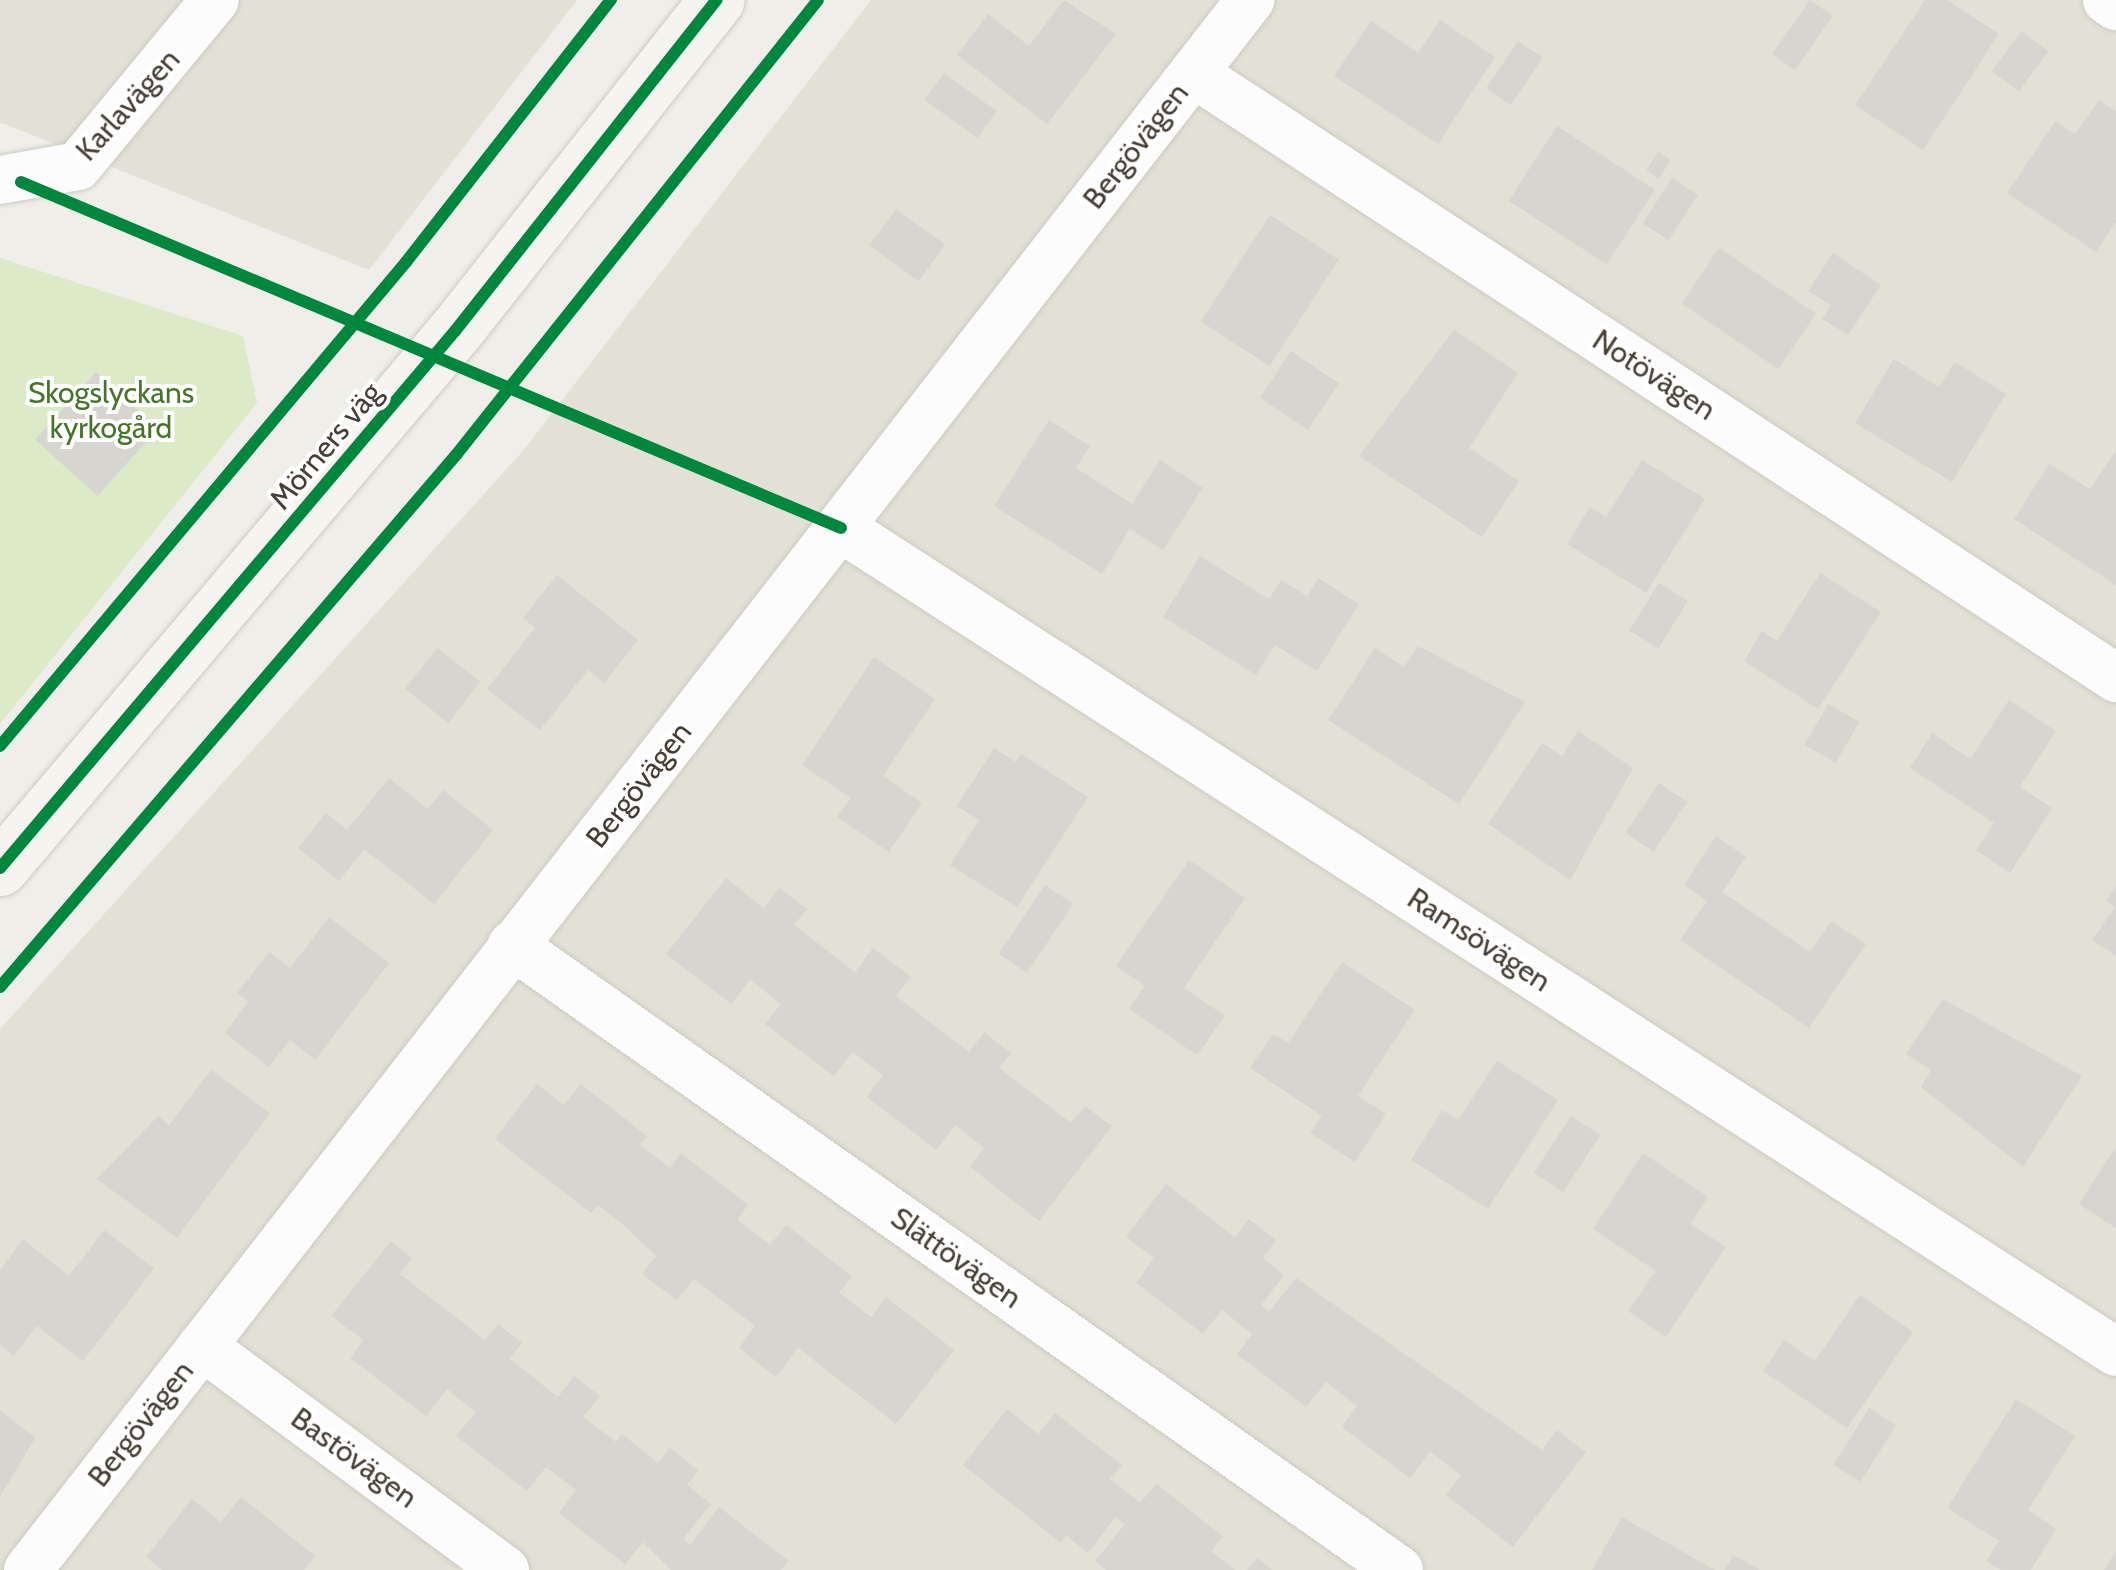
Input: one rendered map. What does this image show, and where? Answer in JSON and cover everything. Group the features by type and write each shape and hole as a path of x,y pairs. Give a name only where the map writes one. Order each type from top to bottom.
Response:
{"main road":[{"name":"Mörners väg","path":"0,868 430,360 716,0"}],"street":[{"name":"Karlavägen","path":"11,181 78,166 215,0"},
{"name":"Bergövägen","path":"28,1570 1250,0"},
{"path":"2107,0 2116,6"},
{"name":"Notövägen","path":"1193,72 2116,678"},
{"name":"Ramsövägen","path":"841,528 2116,1352"},
{"name":"Slättövägen","path":"512,945 1400,1570"},
{"name":"Bastövägen","path":"202,1346 505,1570"}],"shaded area":[{"path":"0,0 577,0 369,270 0,122"},
{"path":"871,0 2116,0 2116,1570 0,1570 0,1029 522,452"}],"green space":[{"name":"Skogslyckans kyrkogård","path":"0,258 243,336 257,403 0,724"}],"building":[{"path":"1064,0 1116,34 1047,124 957,55 988,14 1029,46"},
{"path":"1810,0 1833,16 1795,70 1772,54"},
{"path":"1925,0 1947,0 1999,34 1923,150 1855,105"},
{"path":"1440,20 1495,57 1438,144 1334,76 1371,21 1418,53"},
{"path":"2021,31 2049,51 2019,91 1992,71"},
{"path":"1518,41 1543,58 1511,105 1486,88"},
{"path":"944,73 997,111 977,138 925,100"},
{"path":"2099,100 2116,112 2116,222 2096,252 2007,193 2055,121 2075,134"},
{"path":"1557,126 1655,190 1607,264 1509,201"},
{"path":"1658,152 1671,160 1659,179 1646,171"},
{"path":"1672,178 1698,195 1669,240 1643,223"},
{"path":"896,209 945,245 919,281 870,245"},
{"path":"1270,215 1339,260 1270,366 1201,322"},
{"path":"1719,248 1816,313 1779,369 1682,304"},
{"path":"1833,253 1881,285 1848,335 1822,319 1831,305 1808,291"},
{"path":"1454,330 1518,373 1469,448 1519,481 1482,537 1359,456"},
{"path":"1291,351 1339,383 1308,430 1260,397"},
{"path":"1894,359 1939,387 1955,362 2006,394 1952,482 1855,423"},
{"path":"96,372 158,428 98,496 35,440"},
{"path":"1049,420 1090,446 1076,468 1132,504 1160,460 1203,488 1163,550 1130,529 1102,574 994,506"},
{"path":"2116,450 2116,585 2014,519 2049,464 2090,489"},
{"path":"1642,460 1705,499 1646,593 1567,544 1590,507 1606,517"},
{"path":"1200,556 1269,599 1281,580 1307,596 1318,578 1359,604 1317,671 1275,645 1256,675 1163,617"},
{"path":"1820,573 1881,612 1818,709 1744,661 1762,631 1777,641"},
{"path":"557,575 638,640 604,683 588,670 540,730 487,689 535,628 523,618"},
{"path":"1659,583 1688,601 1658,649 1629,630"},
{"path":"1418,646 1525,702 1459,804 1328,720 1375,648 1404,667"},
{"path":"437,648 480,682 448,723 405,689"},
{"path":"874,657 935,699 883,776 922,803 889,852 837,817 851,798 802,765"},
{"path":"2009,700 2056,731 2020,787 2052,808 2010,873 1976,850 1994,823 1910,768 1932,733 1970,759"},
{"path":"1828,704 1859,722 1836,763 1804,745"},
{"path":"1578,731 1633,768 1570,880 1488,824 1542,743 1562,756"},
{"path":"994,748 1016,762 1021,754 1088,797 1017,907 950,865 979,820 957,806"},
{"path":"389,778 428,809 443,790 493,830 434,904 364,849 339,881 298,848 326,813 347,830"},
{"path":"1659,783 1687,802 1654,852 1625,833"},
{"path":"1716,836 1746,857 1722,892 1810,952 1831,921 1866,944 1809,1028 1680,940 1707,901 1684,885"},
{"path":"1189,860 1245,898 1184,988 1225,1016 1197,1055 1129,1009 1145,986 1116,966"},
{"path":"726,878 764,908 779,888 807,909 794,925 855,972 873,948 911,977 896,996 969,1052 984,1032 1011,1053 999,1068 1071,1123 1085,1106 1112,1126 1039,1221 970,1167 984,1148 955,1125 936,1150 867,1097 883,1075 853,1052 834,1076 765,1024 781,1004 750,980 731,1004 666,954"},
{"path":"1045,885 1073,904 1027,973 999,954"},
{"path":"2116,885 2116,956 2092,940 2115,907 2106,901"},
{"path":"329,917 389,963 315,1060 290,1040 269,1067 225,1033 248,1002 237,993 269,952 290,968"},
{"path":"1342,962 1415,1010 1358,1096 1386,1114 1355,1162 1310,1133 1322,1116 1250,1068 1273,1034 1288,1043"},
{"path":"1943,999 2082,1076 2023,1167 1921,1087 1931,1070 1906,1054"},
{"path":"1497,1061 1558,1100 1488,1209 1411,1160 1442,1110 1458,1120"},
{"path":"211,1070 270,1113 177,1238 97,1179 158,1116 169,1125"},
{"path":"537,1084 564,1105 581,1084 647,1136 640,1145 670,1168 681,1153 748,1205 737,1220 770,1245 786,1225 852,1276 839,1293 871,1317 886,1297 954,1350 896,1424 798,1348 776,1377 739,1348 755,1326 694,1279 677,1300 642,1274 656,1256 627,1228 598,1205 591,1213 495,1139"},
{"path":"1571,1116 1600,1135 1563,1192 1534,1173"},
{"path":"2116,1146 2116,1228 2079,1204"},
{"path":"1643,1153 1708,1197 1690,1224 1726,1247 1666,1337 1628,1311 1656,1271 1593,1229"},
{"path":"1166,1184 1235,1237 1249,1219 1276,1240 1263,1258 1284,1275 1261,1305 1269,1312 1296,1278 1542,1450 1557,1430 1586,1452 1513,1547 1446,1495 1461,1475 1430,1452 1410,1478 1342,1427 1357,1406 1326,1382 1306,1407 1237,1354 1252,1334 1222,1310 1203,1334 1136,1283 1154,1258 1126,1237"},
{"path":"104,1230 154,1268 83,1361 37,1326 14,1356 0,1345 0,1270 23,1239 69,1276"},
{"path":"391,1241 412,1258 400,1274 485,1340 498,1324 522,1343 510,1359 558,1397 574,1376 600,1396 583,1417 616,1442 622,1434 658,1463 670,1448 698,1470 687,1485 711,1504 683,1539 690,1545 719,1507 789,1561 781,1570 671,1570 643,1542 625,1564 559,1513 576,1490 546,1467 527,1491 456,1436 476,1412 447,1389 426,1416 350,1358 363,1340 331,1316"},
{"path":"1860,1295 1913,1332 1847,1428 1763,1371 1784,1340 1815,1361"},
{"path":"2016,1399 2075,1436 2028,1510 2056,1529 2031,1570 2001,1570 1986,1561 1999,1541 1947,1508"},
{"path":"1869,1408 1896,1425 1861,1482 1833,1465"},
{"path":"1007,1409 1038,1434 1055,1413 1122,1465 1110,1479 1140,1503 1156,1484 1223,1536 1211,1551 1235,1570 1106,1570 1095,1561 1125,1524 1116,1517 1088,1553 1066,1535 1061,1543 963,1465"},
{"path":"0,1410 35,1438 0,1497"},
{"path":"241,1497 315,1556 304,1570 162,1570 146,1557 192,1499 221,1522"},
{"path":"1622,1517 1715,1570 1592,1570"},
{"path":"2116,1551 2116,1570 2104,1570"},
{"path":"1733,1555 1760,1570 1724,1570"},
{"path":"1257,1558 1272,1570 1247,1570"}],"cycle path":[{"path":"0,746 406,262 611,0"},
{"path":"0,868 455,331 716,0"},
{"path":"0,987 456,455 818,0"},
{"path":"21,182 841,528"}]}
